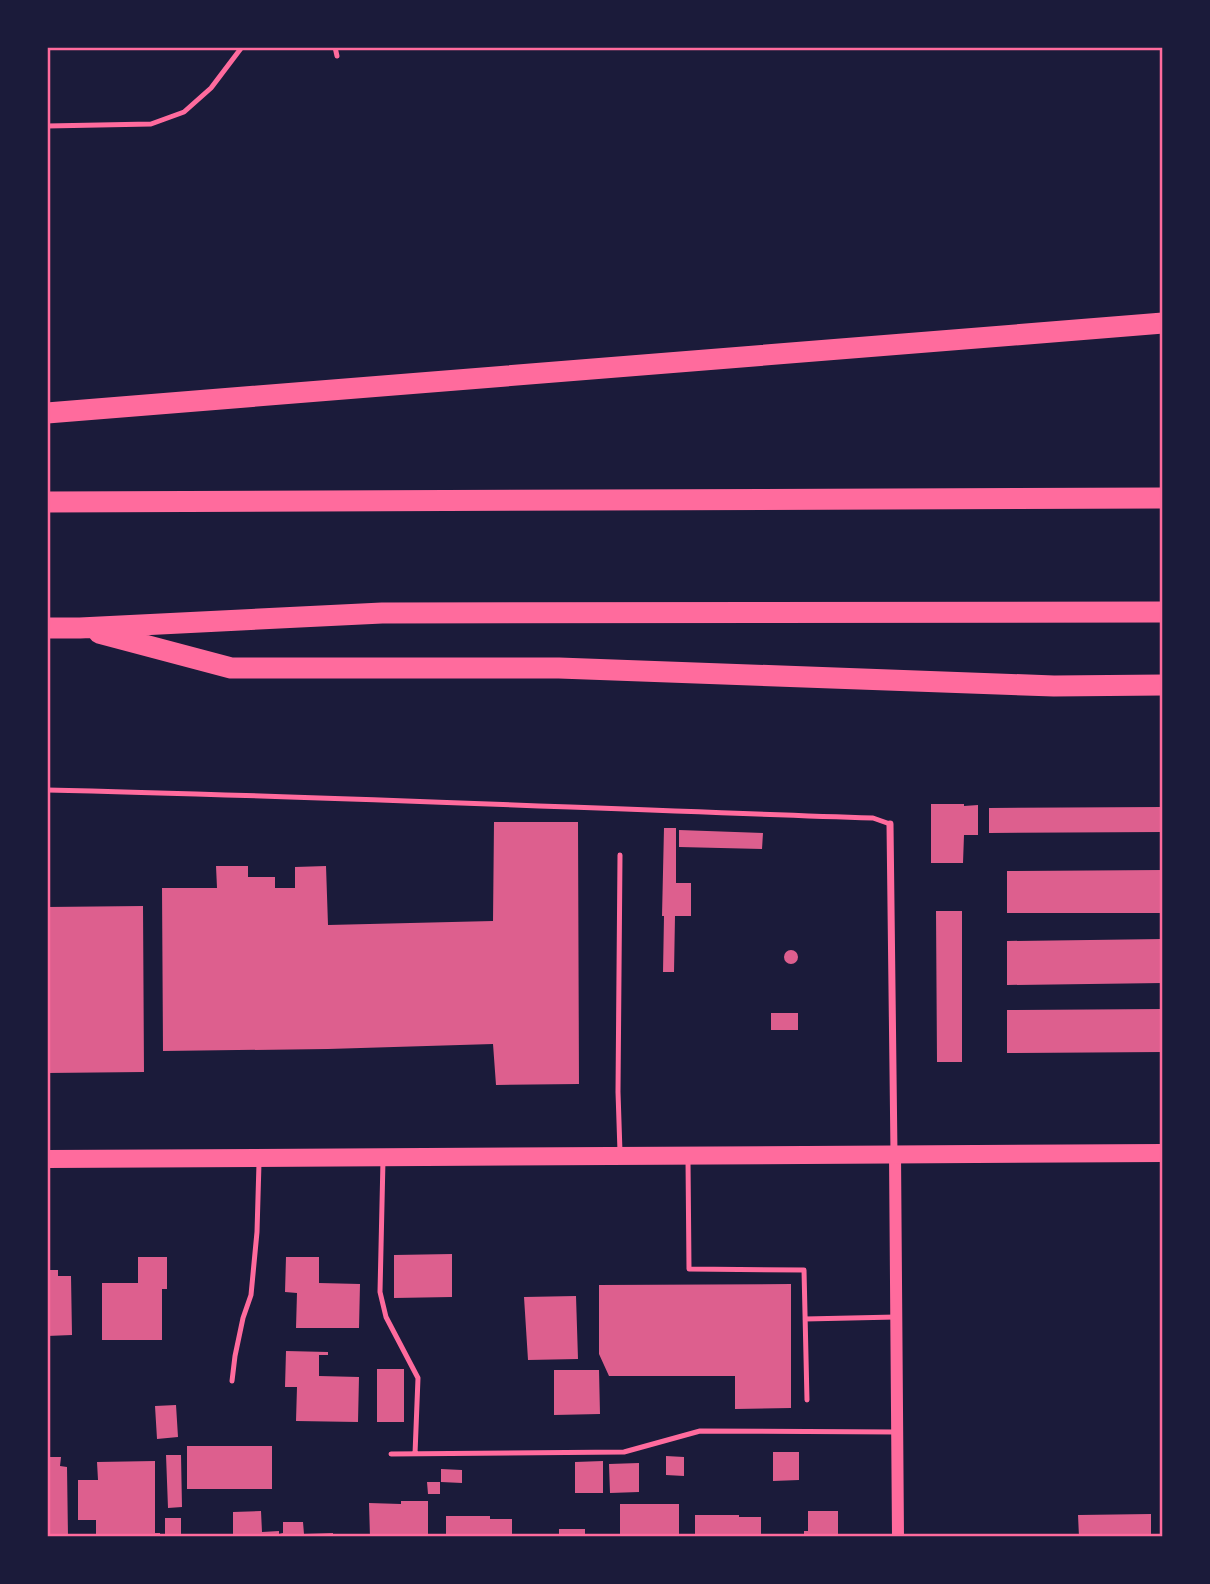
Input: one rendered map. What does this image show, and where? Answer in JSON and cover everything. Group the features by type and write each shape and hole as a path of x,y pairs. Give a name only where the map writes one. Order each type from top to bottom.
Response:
{"highway":[{"path":"47,412 1163,323"},
{"path":"47,502 1163,498"},
{"path":"47,628 382,613 1163,612"},
{"path":"80,628 232,668 559,668 1041,685 1163,685"}],"main road":[{"path":"47,1159 1163,1153"}],"street":[{"path":"890,824 898,1537"}],"lane":[{"path":"47,126 151,124 184,112 211,88 242,47"},
{"path":"335,47 337,56"},
{"path":"47,790 269,795 873,818 890,824"},
{"path":"620,855 620,1156"},
{"path":"688,1155 689,1269 804,1270 807,1399"},
{"path":"383,1157 380,1292 386,1317 418,1378 415,1454"},
{"path":"232,1381 243,1318 251,1295 257,1233 259,1158"},
{"path":"805,1319 896,1317"},
{"path":"391,1454 624,1452 700,1431 897,1432"}],"building":[{"path":"931,804 978,805 978,835 964,835 963,863 931,863"},
{"path":"1163,807 1163,832 989,833 989,808"},
{"path":"494,822 578,822 579,1084 496,1085 493,1044 163,1051 162,888 217,888 216,866 248,866 248,877 275,877 275,888 295,888 295,867 326,866 328,925 493,921"},
{"path":"664,828 676,828 676,883 691,883 691,916 675,916 674,972 663,972"},
{"path":"679,830 763,833 762,849 679,847"},
{"path":"1163,870 1163,913 1007,913 1007,871"},
{"path":"143,906 144,1072 47,1073 47,907"},
{"path":"936,911 962,911 962,1062 937,1062"},
{"path":"1163,939 1163,983 1007,985 1007,941"},
{"path":"788,950 794,950 798,957 794,964 788,964 784,960 784,954"},
{"path":"1163,1009 1163,1052 1007,1053 1007,1010"},
{"path":"771,1013 798,1013 798,1030 771,1030"},
{"path":"452,1254 452,1297 394,1298 394,1255"},
{"path":"138,1257 167,1257 167,1289 162,1289 162,1340 102,1340 102,1283 138,1283"},
{"path":"286,1257 319,1257 319,1283 360,1284 359,1328 296,1328 297,1293 285,1292"},
{"path":"47,1270 58,1270 58,1276 71,1276 72,1335 47,1336"},
{"path":"791,1284 791,1408 735,1409 735,1376 609,1376 599,1354 599,1285"},
{"path":"576,1296 578,1359 528,1360 524,1297"},
{"path":"286,1351 328,1352 328,1355 319,1355 319,1376 359,1377 358,1422 296,1421 297,1387 285,1387"},
{"path":"377,1369 404,1369 404,1422 377,1422"},
{"path":"554,1370 599,1370 600,1414 554,1415"},
{"path":"176,1405 178,1437 157,1439 155,1406"},
{"path":"187,1446 272,1446 272,1489 187,1489"},
{"path":"773,1452 799,1452 799,1480 773,1481"},
{"path":"166,1455 181,1455 182,1507 168,1508"},
{"path":"666,1456 684,1457 684,1476 666,1475"},
{"path":"47,1457 61,1457 60,1466 67,1467 68,1537 47,1537"},
{"path":"155,1461 155,1533 160,1533 160,1537 96,1537 96,1520 78,1520 78,1480 98,1480 97,1462"},
{"path":"603,1461 603,1493 575,1493 575,1462"},
{"path":"639,1463 639,1492 610,1493 609,1464"},
{"path":"441,1469 462,1470 462,1483 441,1482"},
{"path":"427,1482 440,1482 440,1494 428,1494"},
{"path":"401,1501 428,1501 428,1537 370,1537 369,1503 401,1504"},
{"path":"620,1504 679,1504 679,1537 620,1537"},
{"path":"261,1511 262,1532 279,1531 279,1534 283,1533 283,1522 303,1522 304,1534 333,1533 333,1537 233,1537 233,1512"},
{"path":"808,1511 838,1511 838,1537 804,1537 804,1531 808,1531"},
{"path":"1151,1514 1151,1537 1079,1537 1078,1515"},
{"path":"695,1515 761,1517 761,1537 695,1537"},
{"path":"446,1516 512,1519 512,1537 446,1537"},
{"path":"165,1518 181,1518 181,1537 165,1537"},
{"path":"559,1529 585,1529 585,1537 559,1537"}]}
